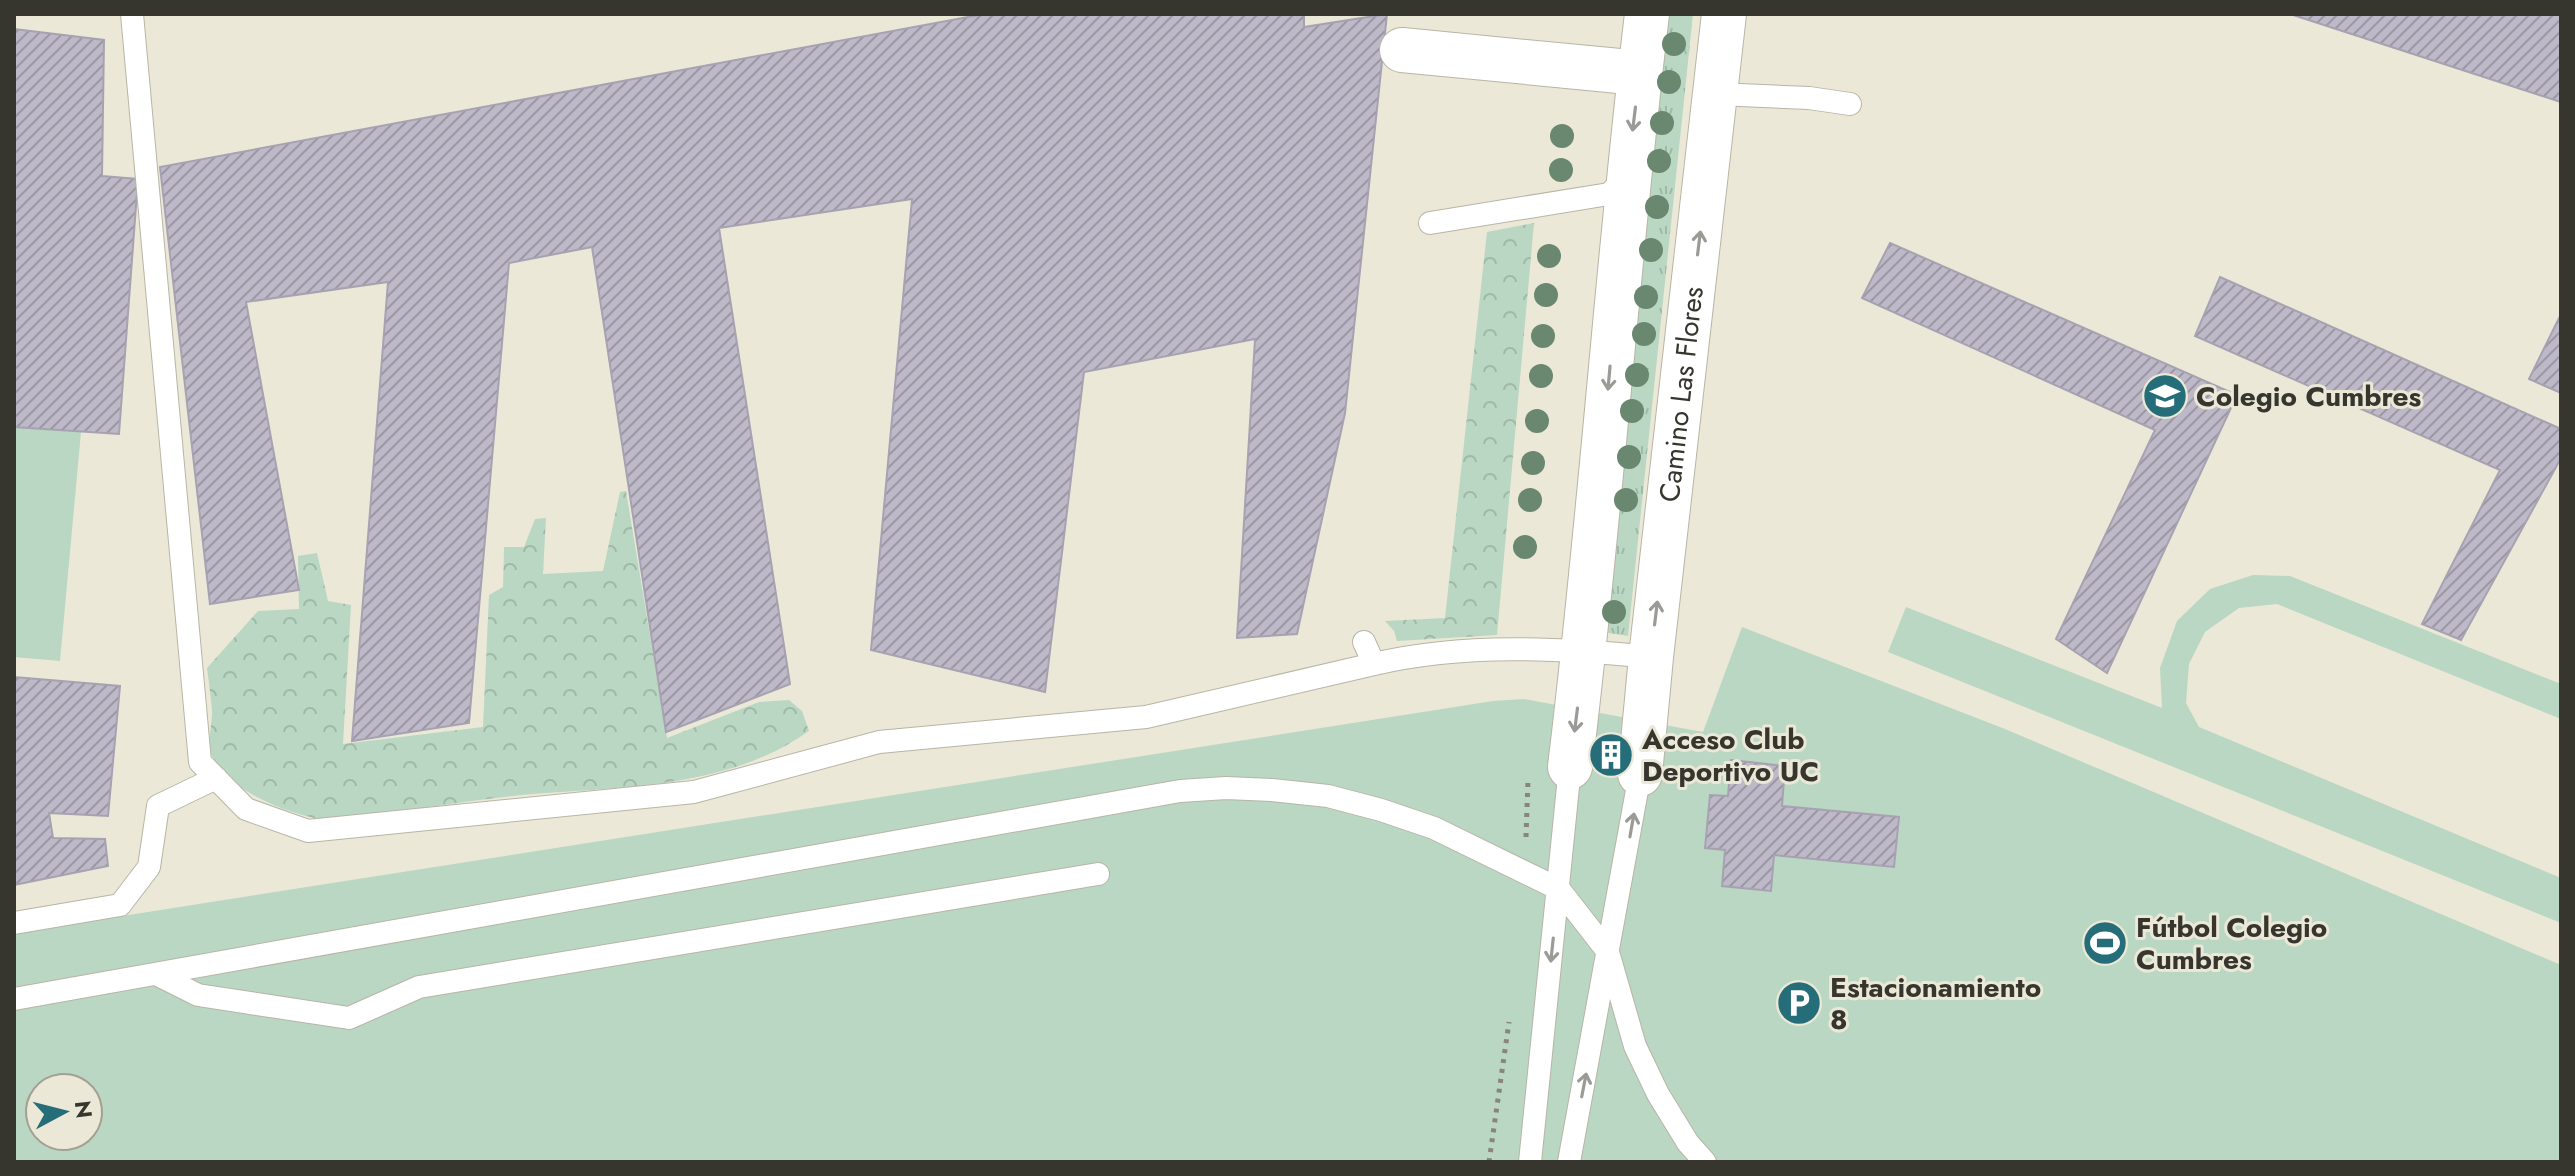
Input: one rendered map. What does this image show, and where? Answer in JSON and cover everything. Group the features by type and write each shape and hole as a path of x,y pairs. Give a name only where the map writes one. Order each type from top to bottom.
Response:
{"street":[{"path":"1570,767 1584,651 1628,176 1647,14"},
{"name":"Camino Las Flores","path":"1639,784 1724,14"},
{"path":"1402,50 1640,73"},
{"path":"1594,546 1664,551"}],"lane":[{"path":"132,14 200,762 246,809 308,831 694,792 879,742 1146,717 1399,658 1516,648 1651,657"},
{"path":"1717,94 1809,98 1850,104"},
{"path":"1430,223 1609,194 1628,176"},
{"path":"1364,642 1374,664"},
{"path":"1530,1162 1570,767"},
{"path":"14,923 120,905 149,867 158,806 216,778"},
{"path":"1569,1162 1639,784"},
{"path":"14,999 1180,791 1226,788 1272,790 1328,796 1434,828 1559,889 1608,952 1635,1046 1658,1094 1688,1143 1705,1162"},
{"path":"158,975 198,995 349,1018 419,987 1098,874"}],"path":[{"path":"1524,871 1528,785"},
{"path":"1489,1162 1511,1011"}],"green space":[{"path":"1665,14 1693,14 1628,636 1602,632"},
{"path":"1534,223 1497,635 1397,641 1394,631 1385,621 1445,618 1487,232"},
{"path":"14,427 81,432 60,661 14,657"},
{"path":"626,491 667,738 759,702 789,700 802,711 809,731 743,765 671,782 522,795 329,821 298,814 263,800 232,781 220,769 211,751 212,712 207,668 258,611 299,609 298,556 317,553 328,601 351,605 343,744 483,727 489,595 503,587 504,547 524,547 535,519 546,518 543,574 603,571 620,492"},
{"path":"2253,575 2290,576 2561,684 2561,719 2277,604 2239,608 2205,632 2189,664 2186,703 2199,727 2561,878 2561,923 1888,652 1906,607 2162,708 2160,668 2177,621 2210,589"},
{"path":"1742,627 2005,729 2561,965 2561,1162 14,1162 14,933 1493,701 1524,699 1703,732"}],"building":[{"path":"984,14 1304,14 1304,27 1387,14 1345,413 1297,634 1237,638 1255,339 1084,372 1045,692 871,650 912,199 719,228 790,684 666,732 592,247 509,263 469,723 352,741 388,282 246,302 299,590 210,604 160,167"},
{"path":"2290,14 2561,14 2561,102"},
{"path":"14,29 104,40 102,176 138,179 119,434 14,427"},
{"path":"1890,243 2237,395 2107,673 2056,639 2155,430 1862,298"},
{"path":"2220,277 2561,429 2561,458 2461,640 2422,624 2500,470 2195,336"},
{"path":"2561,319 2561,393 2529,379"},
{"path":"14,677 120,686 108,816 49,813 53,838 105,839 108,866 14,885"},
{"name":"Acceso Club Deportivo UC","path":"1597,742 1626,743 1625,769 1597,767"},
{"path":"1731,760 1785,766 1782,806 1899,817 1894,867 1774,855 1771,891 1722,886 1725,850 1705,848 1710,795 1728,796"}],"place":[{"name":"Colegio Cumbres","path":"2165,396"},
{"name":"Acceso Club Deportivo UC","path":"1611,755"},
{"name":"Fútbol Colegio Cumbres","path":"2105,943"},
{"name":"Estacionamiento 8","path":"1799,1003"}]}
